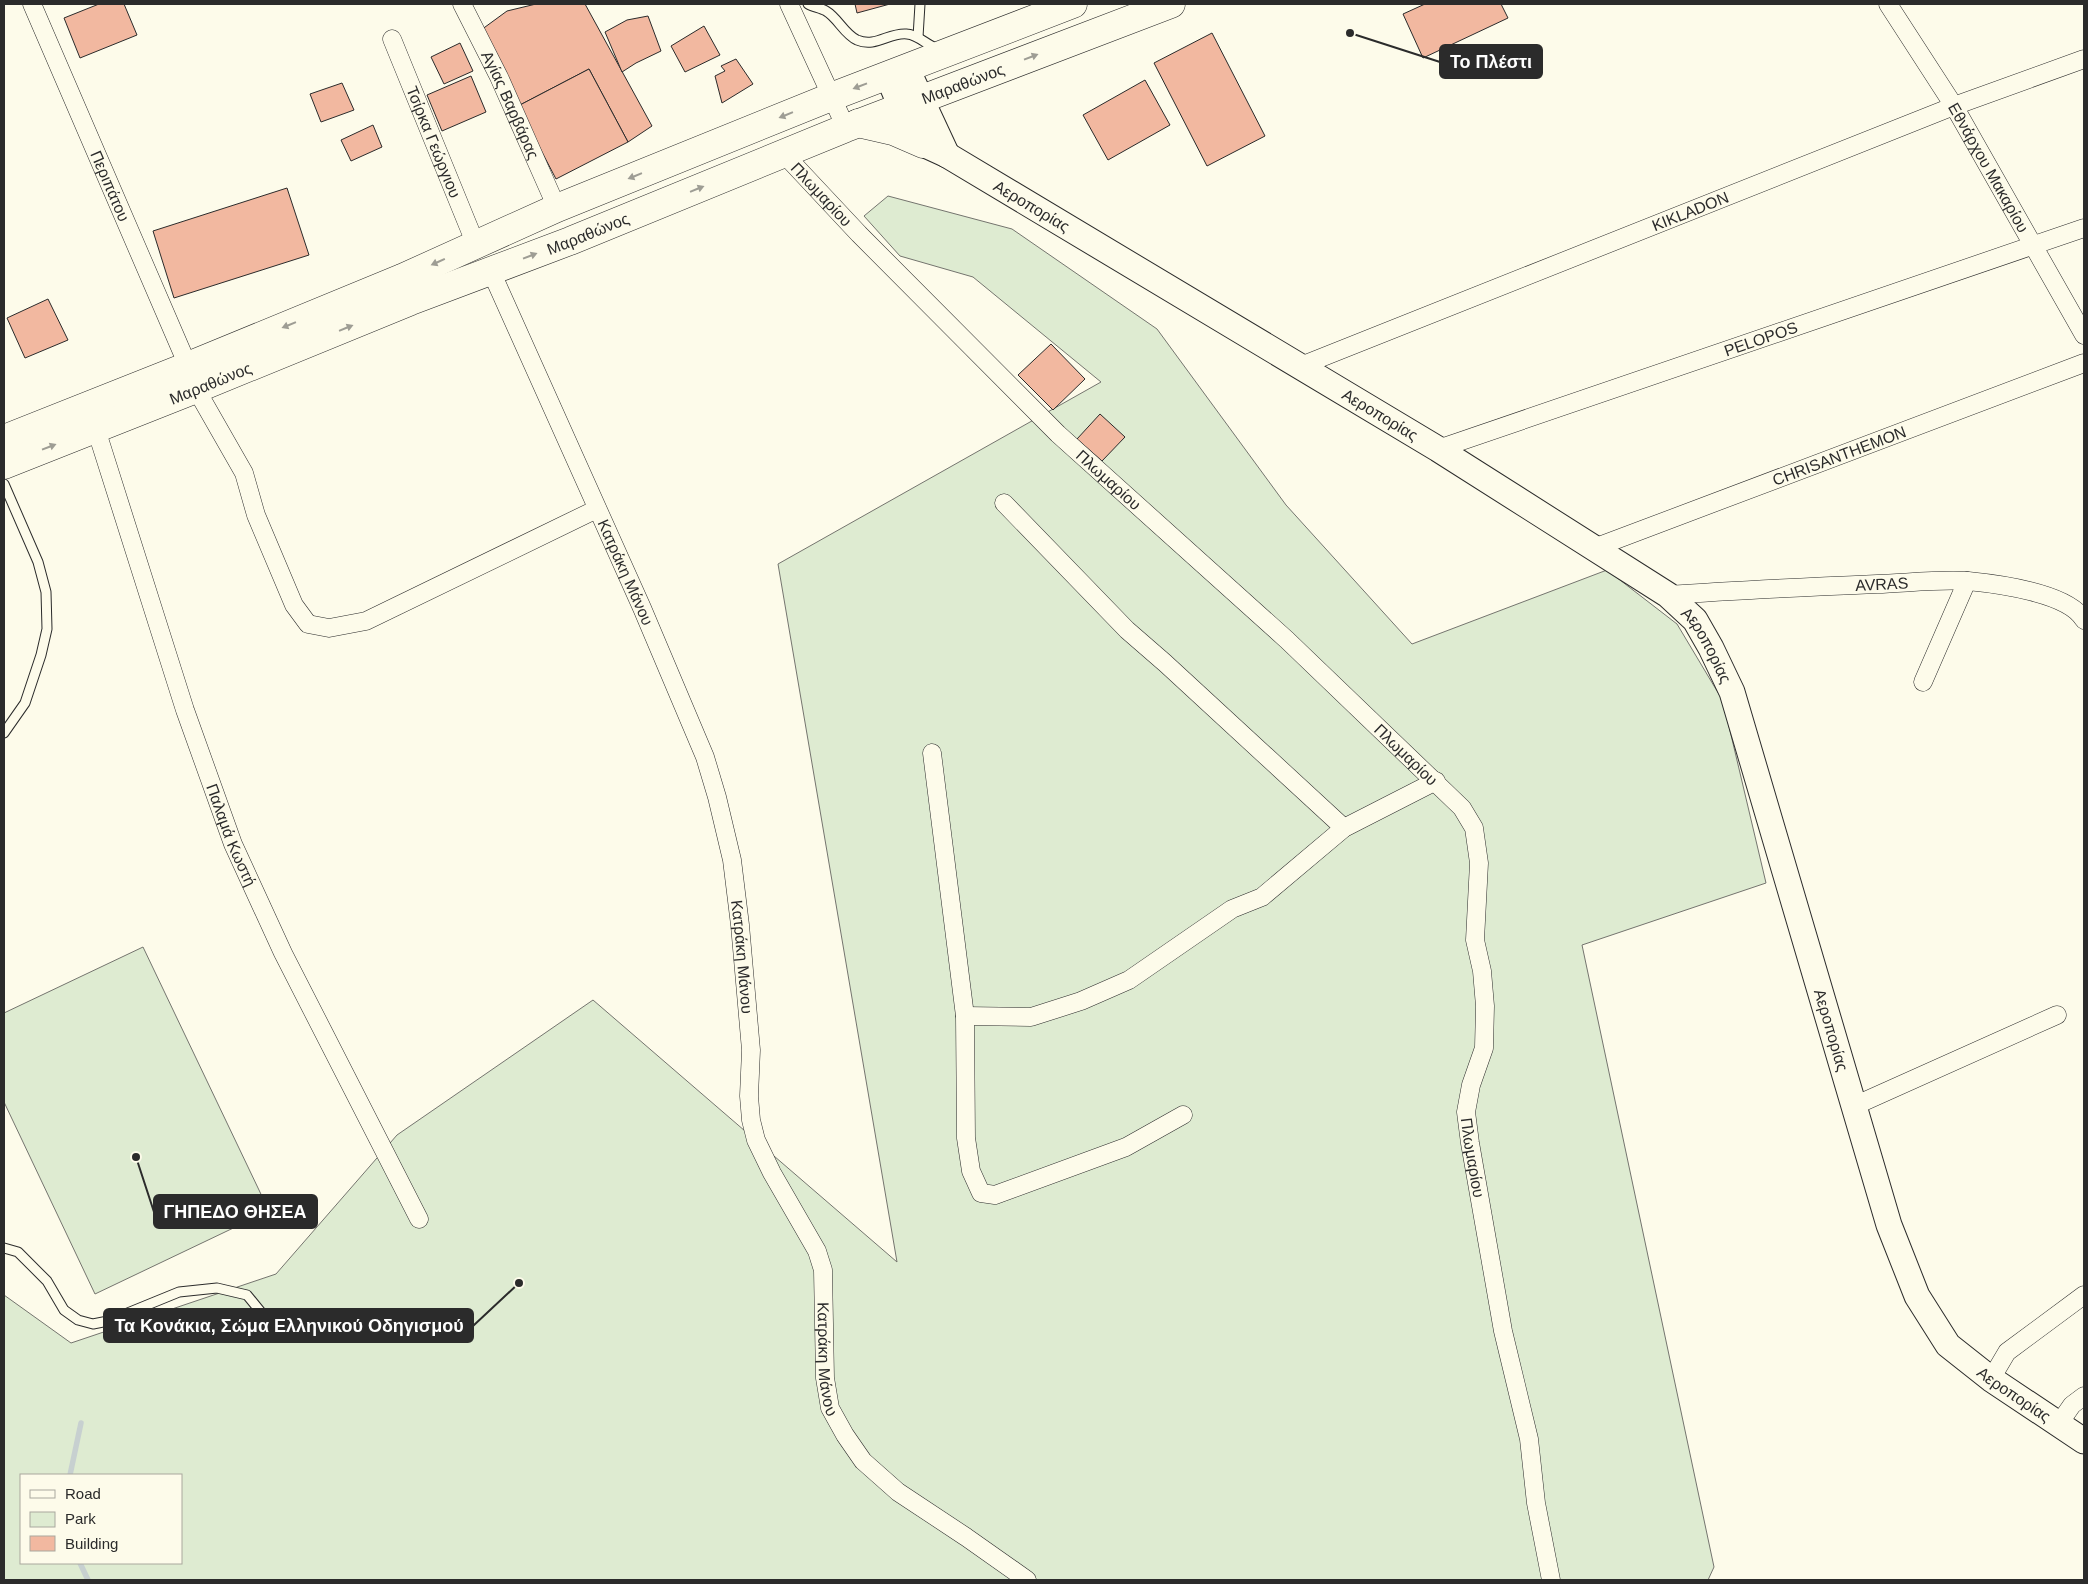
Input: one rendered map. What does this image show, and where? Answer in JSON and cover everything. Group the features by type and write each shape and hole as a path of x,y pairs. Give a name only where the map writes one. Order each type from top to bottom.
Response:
{"main road":[{"name":"Μαραθώνος","path":"4,465 96,429 192,378 402,278 557,208 831,97 1073,4"},
{"name":"Μαραθώνος","path":"4,439 192,378 411,301 852,126 1171,4"},
{"path":"852,126 893,131 935,150"}],"street":[{"name":"Περιπάτου","path":"32,4 192,378 244,473 256,515 294,605 308,624 329,628 366,621 597,509"},
{"name":"Αγίας Βαρβάρας","path":"462,4 499,77 557,208"},
{"path":"789,4 831,97 852,126"},
{"name":"Εθνάρχου Μακαρίου","path":"1888,4 1954,106 2084,335"},
{"name":"Τσίρκα Γεώργιου","path":"392,39 476,245"},
{"name":"KIKLADON","path":"1298,367 1954,106 2084,59"},
{"path":"897,72 935,150"},
{"name":"Αεροπορίας","path":"935,150 1438,449 1668,595 1695,620 1732,692 1889,1225 1917,1296 1948,1345 1990,1379 2084,1441"},
{"name":"Πλωμαρίου","path":"784,154 859,234 1058,434 1287,640 1436,781 1462,808 1474,828 1478,863 1475,940 1482,971 1485,1006 1484,1048 1471,1085 1466,1112 1503,1331 1529,1439 1536,1503 1551,1580"},
{"name":"PELOPOS","path":"1438,449 2084,228"},
{"name":"Κατράκη Μάνου","path":"490,271 687,712 705,757 717,797 732,860 740,925 751,1050 749,1096 751,1120 756,1140 772,1173 817,1251 823,1270 825,1378 830,1408 845,1435 864,1461 898,1492 1027,1580"},
{"name":"CHRISANTHEMON","path":"1594,548 2084,364"},
{"name":"Παλαμά Κωστή","path":"96,429 186,710 233,844 283,953 419,1219"},
{"path":"1004,503 1127,630 1344,828"},
{"path":"1923,682 1968,581"},
{"name":"AVRAS","path":"1668,595 1767,588 1968,581 2042,594 2060,601 2082,616 2084,620"},
{"path":"932,754 965,1016 966,1138 971,1171 981,1193 995,1195 1126,1147 1183,1115"},
{"path":"965,1016 1031,1017 1081,1001 1129,980 1232,909 1262,897 1344,828 1436,781"},
{"path":"1854,1106 2057,1015"},
{"path":"1990,1379 2007,1352 2084,1295"},
{"path":"2058,1425 2072,1405 2084,1396"}],"lane":[{"path":"808,4 826,11 849,35 864,42 881,41 906,34 918,37 930,46 948,52"},
{"path":"918,37 920,4"},
{"path":"4,484 38,562 46,592 47,630 41,655 24,703 4,733"},
{"path":"4,1248 18,1252 47,1280 64,1310 78,1320 93,1324 108,1321 179,1292 217,1288 246,1295 265,1317"}],"green space":[{"path":"888,196 1012,229 1157,329 1286,505 1412,644 1607,570 1677,624 1723,701 1766,883 1582,945 1714,1567 1708,1580 4,1580 4,1295 71,1343 276,1274 397,1135 593,1000 897,1262 778,564 1101,382 973,277 900,256 864,216"},
{"path":"143,947 269,1211 95,1294 4,1102 4,1013"}],"building":[{"path":"99,4 124,4 137,35 80,58 64,18"},
{"path":"536,4 585,4 652,126 628,142 589,69 518,106 481,30 507,11"},
{"path":"855,4 890,4 857,13"},
{"path":"1425,4 1501,4 1508,18 1423,58 1403,14"},
{"path":"648,16 661,51 622,72 605,32 627,20"},
{"path":"704,26 720,55 685,72 671,46"},
{"path":"1212,33 1265,136 1207,166 1154,63"},
{"path":"460,43 473,71 444,84 431,57"},
{"path":"736,59 753,84 722,103 715,76 725,71 721,66"},
{"path":"589,69 628,142 556,179 518,106"},
{"path":"471,76 486,112 442,131 427,95"},
{"path":"1145,80 1170,125 1108,160 1083,115"},
{"path":"342,83 354,110 321,122 310,94"},
{"path":"373,125 382,147 351,161 341,140"},
{"path":"287,188 309,255 174,298 153,231"},
{"path":"48,299 68,340 25,358 7,318"},
{"path":"1051,344 1085,379 1053,410 1018,375"},
{"path":"1100,414 1125,437 1102,461 1077,439"}],"waterway":[{"path":"70,1474 81,1423"},
{"path":"80,1564 88,1580"}],"place":[{"name":"Το Πλέστι","path":"1350,33"},
{"name":"ΓΗΠΕΔΟ ΘΗΣΕΑ","path":"136,1157"},
{"name":"Τα Κονάκια, Σώμα Ελληνικού Οδηγισμού","path":"519,1283"}]}
